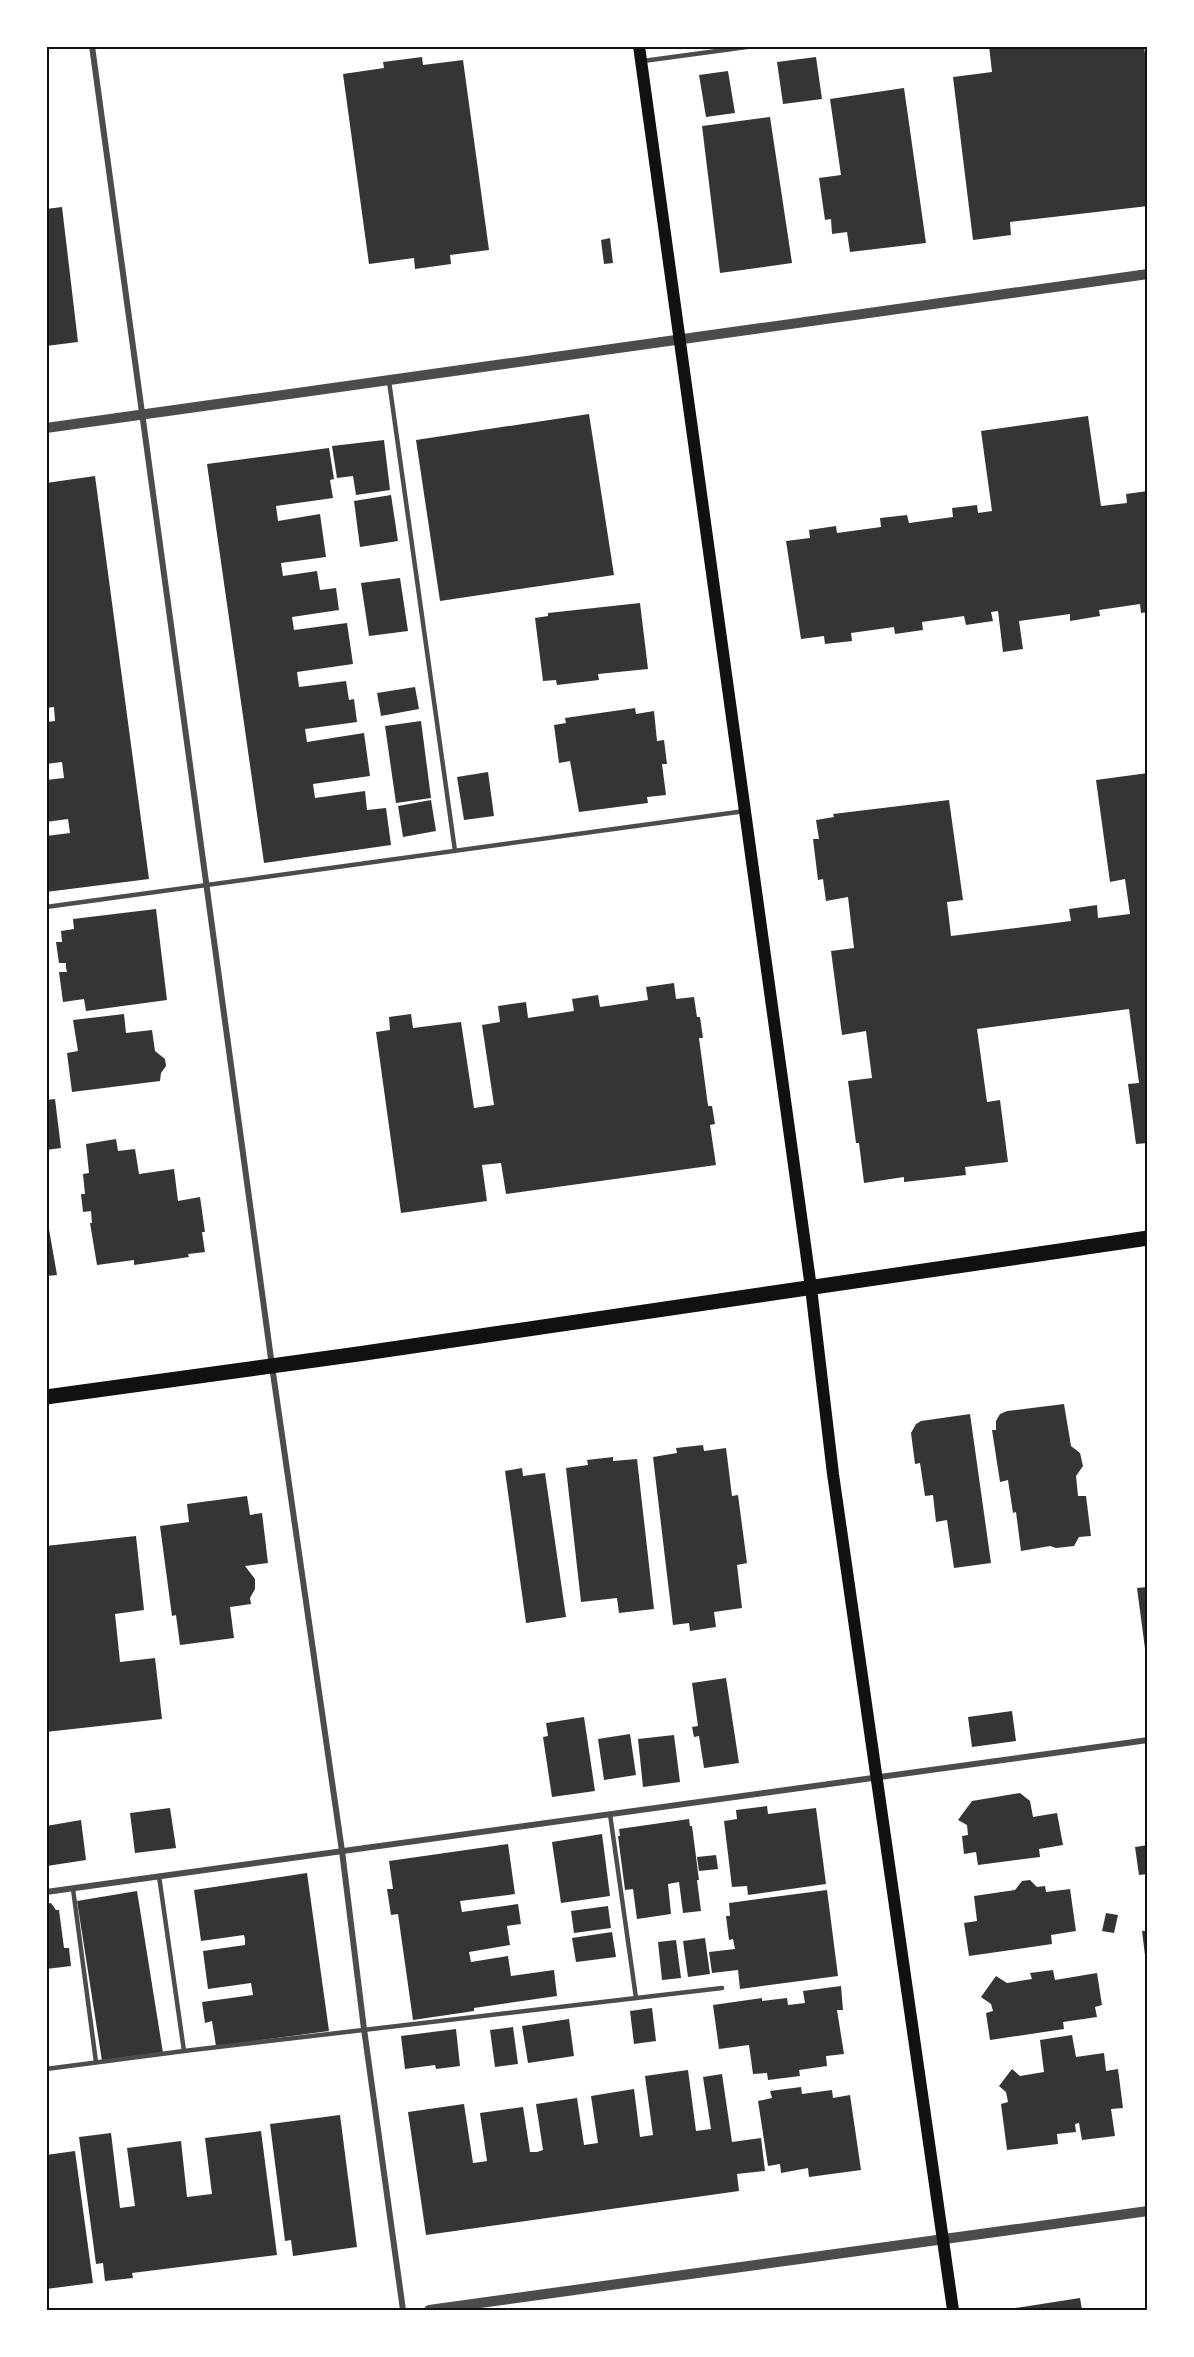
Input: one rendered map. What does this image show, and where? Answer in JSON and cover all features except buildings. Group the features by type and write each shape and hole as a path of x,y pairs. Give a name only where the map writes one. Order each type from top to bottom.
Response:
{"main road":[{"path":"639,46 811,1288 833,1473 953,2310"},
{"path":"46,1397 1148,1239"}],"street":[{"path":"92,46 272,1366 342,1851 403,2310"},
{"path":"46,428 1148,274"},
{"path":"46,1892 1148,1740"},
{"path":"429,2310 1148,2211"}],"lane":[{"path":"641,62 754,46"},
{"path":"389,380 455,851"},
{"path":"46,907 745,811"},
{"path":"610,1814 636,1998"},
{"path":"159,1876 184,2051"},
{"path":"73,1889 96,2062"},
{"path":"46,2069 364,2029 722,1988"}]}
